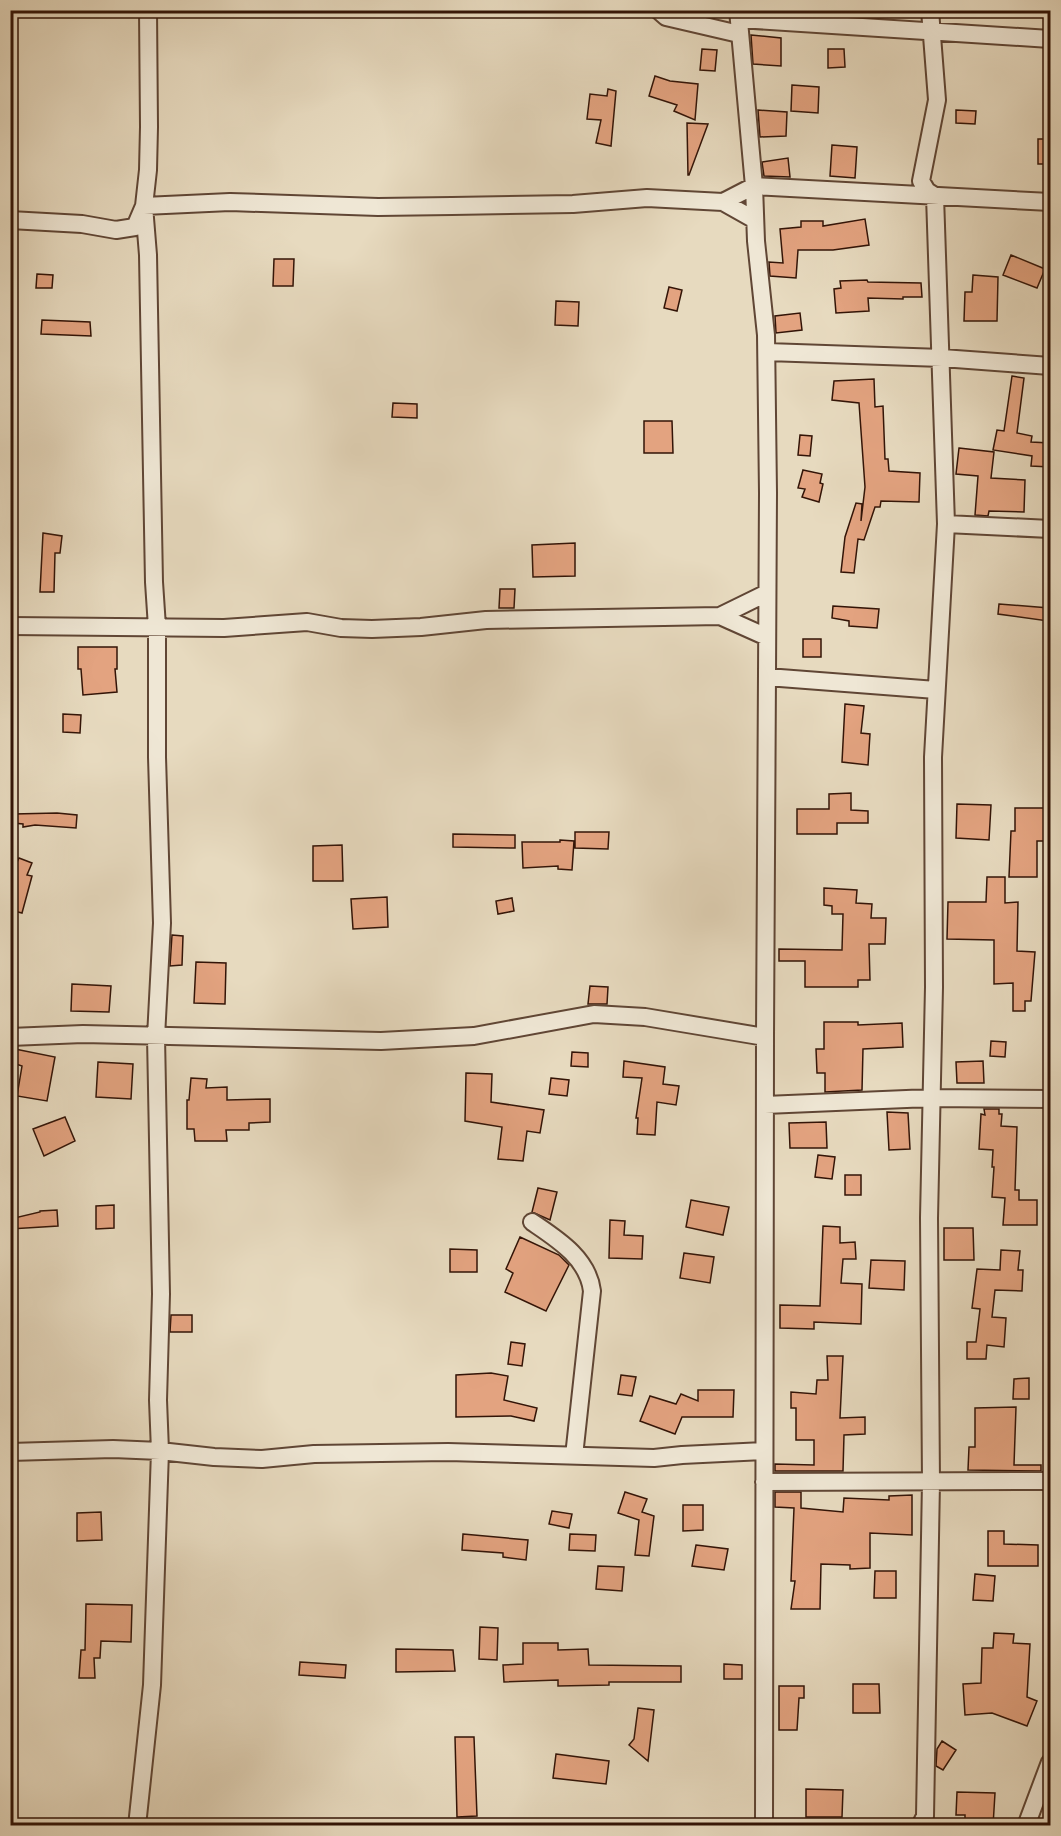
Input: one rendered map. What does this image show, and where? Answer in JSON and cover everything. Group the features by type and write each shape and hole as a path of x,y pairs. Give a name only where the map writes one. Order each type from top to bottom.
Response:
{"street":[{"path":"137,1826 152,1685 160,1451 158,1400 161,1294 156,1037 162,923 157,757 158,627 154,582 148,255 144,206 149,127 148,10"},
{"path":"658,10 666,17 1050,39"},
{"path":"930,10 937,100 921,181 927,191 935,196"},
{"path":"739,21 767,352 764,1826"},
{"path":"723,202 754,186 1050,202"},
{"path":"925,1822 931,1482 929,1371 930,1098 934,987 933,757 946,524 935,196"},
{"path":"144,206 230,202 378,207 452,206 573,204 647,198 723,202 755,220"},
{"path":"10,220 82,224 116,230 135,227 144,206"},
{"path":"767,352 942,358 1050,366"},
{"path":"946,524 1050,529"},
{"path":"720,616 767,593"},
{"path":"10,626 224,628 307,622 341,628 372,629 421,627 486,620 720,616 767,637"},
{"path":"767,677 936,690"},
{"path":"10,1037 83,1034 381,1041 428,1040 474,1036 594,1014 645,1017 765,1037"},
{"path":"765,1105 930,1098 1050,1098"},
{"path":"532,1222 572,1252 591,1278 592,1291 574,1456"},
{"path":"10,1452 113,1449 262,1459 314,1454 448,1452 654,1458 765,1451"},
{"path":"765,1482 1050,1481"},
{"path":"1026,1826 1050,1762"}],"building":[{"path":"751,35 781,38 781,66 753,64"},
{"path":"702,49 717,50 715,71 700,70"},
{"path":"828,49 844,49 845,67 828,68"},
{"path":"655,76 670,81 698,84 695,120 674,111 677,105 649,96"},
{"path":"792,85 819,87 818,113 791,111"},
{"path":"608,89 616,91 611,146 596,143 601,120 587,119 590,94 607,96"},
{"path":"758,110 787,112 786,136 760,137"},
{"path":"956,110 976,111 975,124 956,123"},
{"path":"687,123 708,124 689,175 688,175"},
{"path":"1038,139 1050,139 1050,164 1038,164"},
{"path":"832,145 857,147 855,178 830,176"},
{"path":"788,158 790,177 764,176 762,162"},
{"path":"865,219 869,245 833,250 798,250 796,278 770,276 769,262 783,263 780,229 801,227 801,221 823,221 823,226"},
{"path":"1011,255 1045,269 1037,288 1003,275"},
{"path":"274,259 294,259 293,286 273,286"},
{"path":"37,274 53,275 52,288 36,288"},
{"path":"973,275 998,277 997,321 964,321 965,292 972,292"},
{"path":"867,280 868,282 921,283 922,297 868,298 869,311 836,313 834,289 841,288 840,281"},
{"path":"669,287 682,290 677,311 664,308"},
{"path":"556,301 579,302 578,326 555,325"},
{"path":"800,313 802,330 776,333 775,316"},
{"path":"42,320 90,322 91,336 41,334"},
{"path":"1012,376 1024,378 1017,433 1032,436 1031,442 1050,443 1050,467 1031,466 1032,456 993,450 997,430 1004,431"},
{"path":"874,379 875,407 883,406 885,459 888,459 889,471 920,473 919,502 881,501 880,507 875,507 864,540 858,539 854,573 841,572 845,537 856,503 862,504 861,521 865,487 859,403 832,400 834,381"},
{"path":"393,403 417,404 417,418 392,417"},
{"path":"644,421 672,421 673,453 644,453"},
{"path":"800,435 812,436 810,456 798,455"},
{"path":"959,448 994,452 991,478 1025,480 1024,512 989,511 988,516 975,515 978,476 956,474"},
{"path":"803,470 822,474 820,483 823,484 819,502 802,497 805,489 798,488"},
{"path":"43,533 62,536 60,553 55,553 54,592 40,592"},
{"path":"575,543 575,576 533,577 532,545"},
{"path":"500,589 515,589 514,608 499,608"},
{"path":"999,604 1049,608 1048,621 998,614"},
{"path":"833,606 879,609 877,628 849,626 849,621 832,618"},
{"path":"803,639 821,639 821,657 803,657"},
{"path":"78,647 117,647 117,669 115,669 117,692 83,695 81,669 78,669"},
{"path":"845,704 864,706 861,733 870,734 868,765 842,762"},
{"path":"63,714 81,715 80,733 63,732"},
{"path":"851,793 851,810 868,811 868,823 837,823 837,834 797,834 797,809 829,809 829,794"},
{"path":"957,804 991,805 989,840 956,838"},
{"path":"1015,808 1050,808 1050,841 1037,841 1037,877 1009,877 1011,831 1015,831"},
{"path":"14,814 77,815 76,828 35,825 23,827 23,824 13,823"},
{"path":"575,832 609,832 608,849 575,848"},
{"path":"453,834 515,835 515,848 453,847"},
{"path":"560,840 574,841 572,870 558,869 558,866 523,868 522,842 560,842"},
{"path":"342,845 343,881 313,881 313,846"},
{"path":"19,858 32,863 27,875 32,876 22,913 10,910 10,871 13,871"},
{"path":"987,877 1005,877 1005,903 1018,902 1017,951 1035,952 1031,1001 1025,1001 1025,1011 1013,1011 1013,983 994,984 994,940 947,939 948,902 986,902"},
{"path":"824,888 857,890 856,903 872,904 871,918 886,918 885,944 869,944 870,980 858,980 858,987 805,987 805,961 779,961 779,949 842,950 843,914 832,914 832,906 824,905"},
{"path":"387,897 388,927 353,929 351,899"},
{"path":"512,898 514,911 498,914 496,901"},
{"path":"172,935 183,936 182,965 170,966"},
{"path":"196,962 226,963 225,1004 194,1003"},
{"path":"72,984 111,986 109,1012 71,1011"},
{"path":"590,986 608,987 607,1004 588,1004"},
{"path":"824,1022 858,1022 858,1025 902,1023 903,1047 863,1049 862,1090 825,1092 825,1073 817,1073 816,1049 824,1049"},
{"path":"991,1041 1006,1042 1005,1057 990,1056"},
{"path":"10,1048 55,1057 47,1101 17,1096 22,1066 10,1062"},
{"path":"572,1052 588,1053 588,1067 571,1066"},
{"path":"624,1061 665,1067 663,1084 679,1086 676,1105 657,1102 655,1135 637,1134 638,1118 636,1118 642,1078 623,1077"},
{"path":"983,1061 984,1083 957,1083 956,1062"},
{"path":"98,1062 133,1064 131,1099 96,1097"},
{"path":"466,1073 492,1074 491,1102 544,1110 540,1133 527,1131 523,1161 498,1159 502,1127 465,1121"},
{"path":"191,1078 207,1079 206,1088 227,1087 227,1100 270,1099 270,1122 249,1123 249,1130 226,1130 227,1141 195,1141 194,1129 187,1129 187,1100 189,1100"},
{"path":"551,1078 569,1080 567,1096 549,1094"},
{"path":"984,1109 999,1109 999,1114 1002,1114 1001,1126 1017,1127 1015,1190 1019,1190 1019,1200 1037,1200 1037,1225 1003,1225 1005,1198 992,1197 993,1150 979,1149 981,1114 985,1115"},
{"path":"887,1112 908,1113 910,1149 889,1150"},
{"path":"65,1117 75,1141 44,1156 33,1129"},
{"path":"826,1122 827,1148 790,1148 789,1123"},
{"path":"818,1155 835,1157 832,1179 815,1177"},
{"path":"845,1175 861,1175 861,1195 845,1195"},
{"path":"538,1188 557,1192 550,1220 532,1212"},
{"path":"691,1200 729,1207 723,1235 686,1227"},
{"path":"114,1205 114,1228 96,1229 96,1206"},
{"path":"57,1210 58,1226 10,1229 10,1219 40,1211"},
{"path":"610,1220 625,1221 624,1235 643,1236 642,1259 609,1258"},
{"path":"823,1226 840,1227 840,1243 855,1242 856,1259 843,1259 841,1283 862,1284 861,1324 814,1322 814,1329 780,1328 780,1305 820,1306"},
{"path":"944,1228 973,1228 974,1260 944,1260"},
{"path":"520,1237 559,1255 569,1265 546,1311 505,1292 513,1273 506,1269"},
{"path":"450,1249 477,1250 477,1272 450,1272"},
{"path":"1001,1250 1020,1251 1018,1270 1023,1270 1022,1291 995,1290 992,1317 1006,1318 1004,1347 987,1345 986,1359 967,1359 967,1342 976,1342 980,1309 972,1308 977,1269 1000,1270"},
{"path":"684,1253 714,1257 710,1283 680,1278"},
{"path":"871,1260 905,1261 904,1290 869,1288"},
{"path":"171,1315 192,1315 192,1332 170,1332"},
{"path":"511,1342 525,1344 522,1366 508,1364"},
{"path":"827,1356 843,1356 840,1418 865,1417 865,1434 844,1435 843,1471 775,1471 775,1464 814,1465 814,1440 796,1440 796,1408 791,1408 791,1392 816,1394 817,1380 828,1380"},
{"path":"491,1373 508,1376 504,1400 537,1408 534,1421 511,1416 456,1417 456,1375"},
{"path":"621,1375 636,1377 632,1396 618,1394"},
{"path":"1029,1378 1029,1399 1013,1399 1014,1379"},
{"path":"698,1390 734,1390 733,1417 682,1417 675,1434 640,1421 650,1396 676,1404 681,1394 698,1401"},
{"path":"1016,1407 1014,1465 1041,1465 1041,1471 968,1470 969,1447 975,1447 975,1408"},
{"path":"625,1492 647,1499 642,1512 654,1516 649,1556 635,1555 639,1520 618,1513"},
{"path":"775,1492 801,1492 801,1508 843,1512 844,1498 889,1500 889,1496 912,1495 912,1535 870,1533 870,1568 850,1569 850,1565 821,1564 820,1609 791,1609 795,1581 791,1581 794,1508 775,1507"},
{"path":"683,1505 703,1505 703,1530 683,1531"},
{"path":"552,1511 572,1514 569,1528 549,1524"},
{"path":"101,1512 102,1540 77,1541 77,1513"},
{"path":"988,1531 1004,1531 1004,1544 1038,1545 1038,1566 988,1566"},
{"path":"463,1534 528,1540 526,1560 503,1557 503,1553 462,1550"},
{"path":"570,1534 596,1535 595,1551 569,1550"},
{"path":"696,1545 728,1549 724,1570 692,1566"},
{"path":"598,1566 624,1567 622,1591 596,1589"},
{"path":"875,1571 896,1571 896,1598 874,1598"},
{"path":"975,1574 995,1576 993,1601 973,1600"},
{"path":"86,1604 132,1605 131,1642 101,1641 100,1658 94,1658 95,1678 79,1678 81,1650 85,1650"},
{"path":"480,1627 498,1628 497,1660 479,1659"},
{"path":"994,1633 1014,1634 1013,1643 1030,1644 1027,1697 1037,1701 1027,1726 992,1713 965,1715 963,1684 981,1683 982,1648 993,1648"},
{"path":"523,1643 558,1643 558,1650 588,1649 589,1665 681,1666 681,1682 609,1682 609,1685 558,1686 558,1680 504,1682 503,1665 523,1664"},
{"path":"396,1649 453,1650 455,1671 396,1672"},
{"path":"300,1662 346,1665 345,1678 299,1675"},
{"path":"724,1664 742,1665 742,1679 724,1679"},
{"path":"853,1684 879,1684 880,1713 853,1713"},
{"path":"779,1686 804,1686 804,1698 799,1698 797,1730 779,1730"},
{"path":"638,1708 654,1710 648,1761 629,1745 634,1739"},
{"path":"455,1737 474,1737 477,1816 457,1817"},
{"path":"942,1741 956,1750 943,1770 936,1766 937,1749"},
{"path":"556,1754 609,1761 606,1784 553,1778"},
{"path":"806,1789 843,1790 842,1817 806,1817"},
{"path":"957,1792 995,1793 993,1826 965,1826 965,1815 956,1815"}]}
